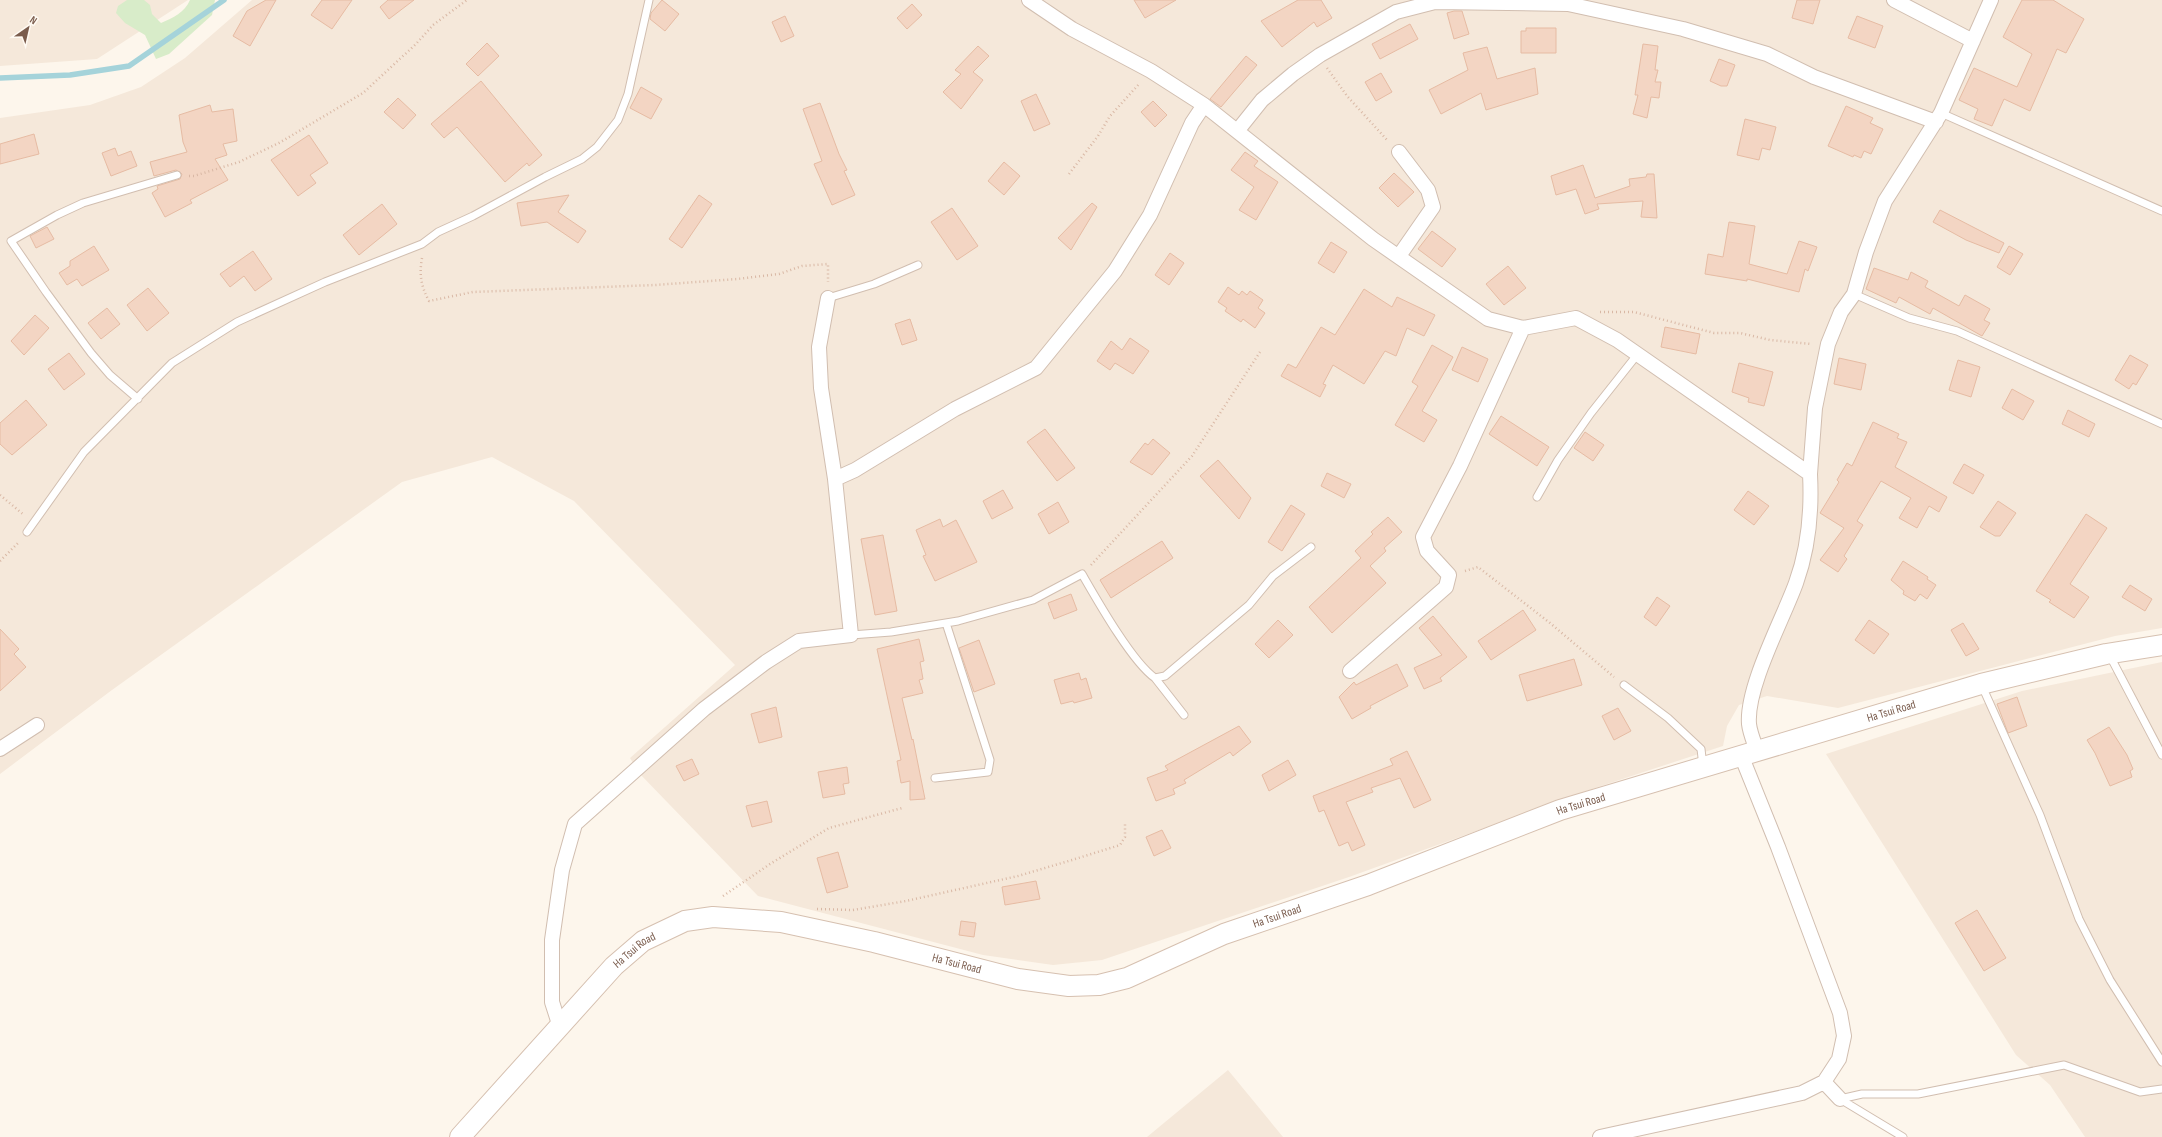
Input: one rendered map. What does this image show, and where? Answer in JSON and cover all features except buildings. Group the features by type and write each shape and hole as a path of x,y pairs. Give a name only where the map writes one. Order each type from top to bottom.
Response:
{"street":[{"path":"1029,0 1072,28 1151,72 1204,105 1238,130 1373,239 1488,319 1523,328 1576,318 1617,340 1810,474"},
{"path":"1894,0 1973,41"},
{"path":"1600,1137 1802,1093 1824,1082 1839,1059 1844,1036 1840,1013 1778,847 1749,753 1750,704 1765,658 1797,581 1810,532 1812,504 1810,474 1815,408 1828,344 1841,312 1854,294 1866,252 1884,201 1939,117 1992,0"},
{"path":"1238,130 1262,100 1293,74 1320,56 1396,12 1436,2 1568,4 1683,29 1767,54 1814,77 1939,117"},
{"path":"835,479 855,470 955,409 1036,368 1115,271 1150,215 1192,123 1204,105"},
{"path":"1399,152 1428,190 1433,207 1399,256"},
{"path":"560,1027 552,1002 552,940 562,870 575,824 704,709 766,662 799,641 851,636 835,479 820,388 819,347 828,298"},
{"path":"1350,671 1446,587 1449,575 1427,551 1423,537 1460,466 1523,328"},
{"name":"Ha Tsui Road","path":"460,1137 614,966 643,941 686,921 713,917 781,922 874,942 1018,979 1069,986 1099,985 1127,978 1224,934 1368,885 1560,810 1981,684 2109,654 2162,645"},
{"path":"0,749 37,726"},
{"path":"1824,1082 1840,1099"}],"lane":[{"path":"27,532 84,452 172,363 237,322 325,282 422,244 438,232 473,216 582,159 597,147 618,120 628,94 649,0"},
{"path":"1939,117 2162,211"},
{"path":"138,399 110,375 91,353 10,241 57,215 83,203 177,175"},
{"path":"828,298 874,284 918,265"},
{"path":"1854,294 1909,318 1956,331 2162,424"},
{"path":"1537,497 1558,460 1591,413 1637,354"},
{"path":"1155,678 1165,676 1249,605 1273,576 1311,547"},
{"path":"851,636 891,632 946,623 1033,600 1082,574 1102,609 1129,647 1148,673 1155,678 1184,715"},
{"path":"935,778 988,772 990,760 946,623"},
{"path":"2109,654 2162,755"},
{"path":"1981,684 2040,815 2079,920 2110,980 2162,1062"},
{"path":"1624,685 1668,718 1701,749 1704,766"},
{"path":"1840,1099 1862,1094 1918,1094 2064,1065 2140,1092 2162,1089"},
{"path":"1840,1099 1903,1137"}],"path":[{"path":"177,175 194,176 239,162 279,143 331,113 363,93 416,44 433,25 467,0"},
{"path":"1320,56 1347,96 1399,152"},
{"path":"1069,174 1098,136 1110,116 1151,72"},
{"path":"422,244 419,275 423,289 429,301 473,292 655,285 737,279 778,274 802,266 828,264"},
{"path":"1576,318 1606,311 1634,312 1714,333 1740,333 1805,345 1828,344"},
{"path":"1082,574 1192,456 1260,352"},
{"path":"0,495 34,524"},
{"path":"0,562 27,532"},
{"path":"1449,575 1478,567 1550,623 1624,685"},
{"path":"713,917 715,901 770,864 829,828 902,808"},
{"path":"815,908 853,910 906,901 1032,872 1120,845 1125,837 1125,822"},
{"path":"723,896 731,898"}],"shaded area":[{"path":"0,0 188,0 97,59 0,66"},
{"path":"252,0 2162,0 2162,628 2115,636 1838,708 1767,696 1739,705 1727,726 1723,746 1595,788 1349,877 1102,960 1053,965 983,955 758,896 639,773 630,758 735,665 574,501 492,457 402,482 112,690 0,774 0,118 90,105 141,87 185,58"},
{"path":"2162,662 2162,1137 2085,1137 2050,1085 2016,1055 1826,754 2022,691"},
{"path":"1228,1070 1283,1137 1147,1137"}],"green space":[{"path":"127,0 144,0 150,5 152,14 161,23 174,17 182,11 190,0 215,0 212,15 169,54 156,59 145,35 125,23 116,13 118,6"}],"waterway":[{"path":"0,78 70,75 129,66 224,0"}]}
